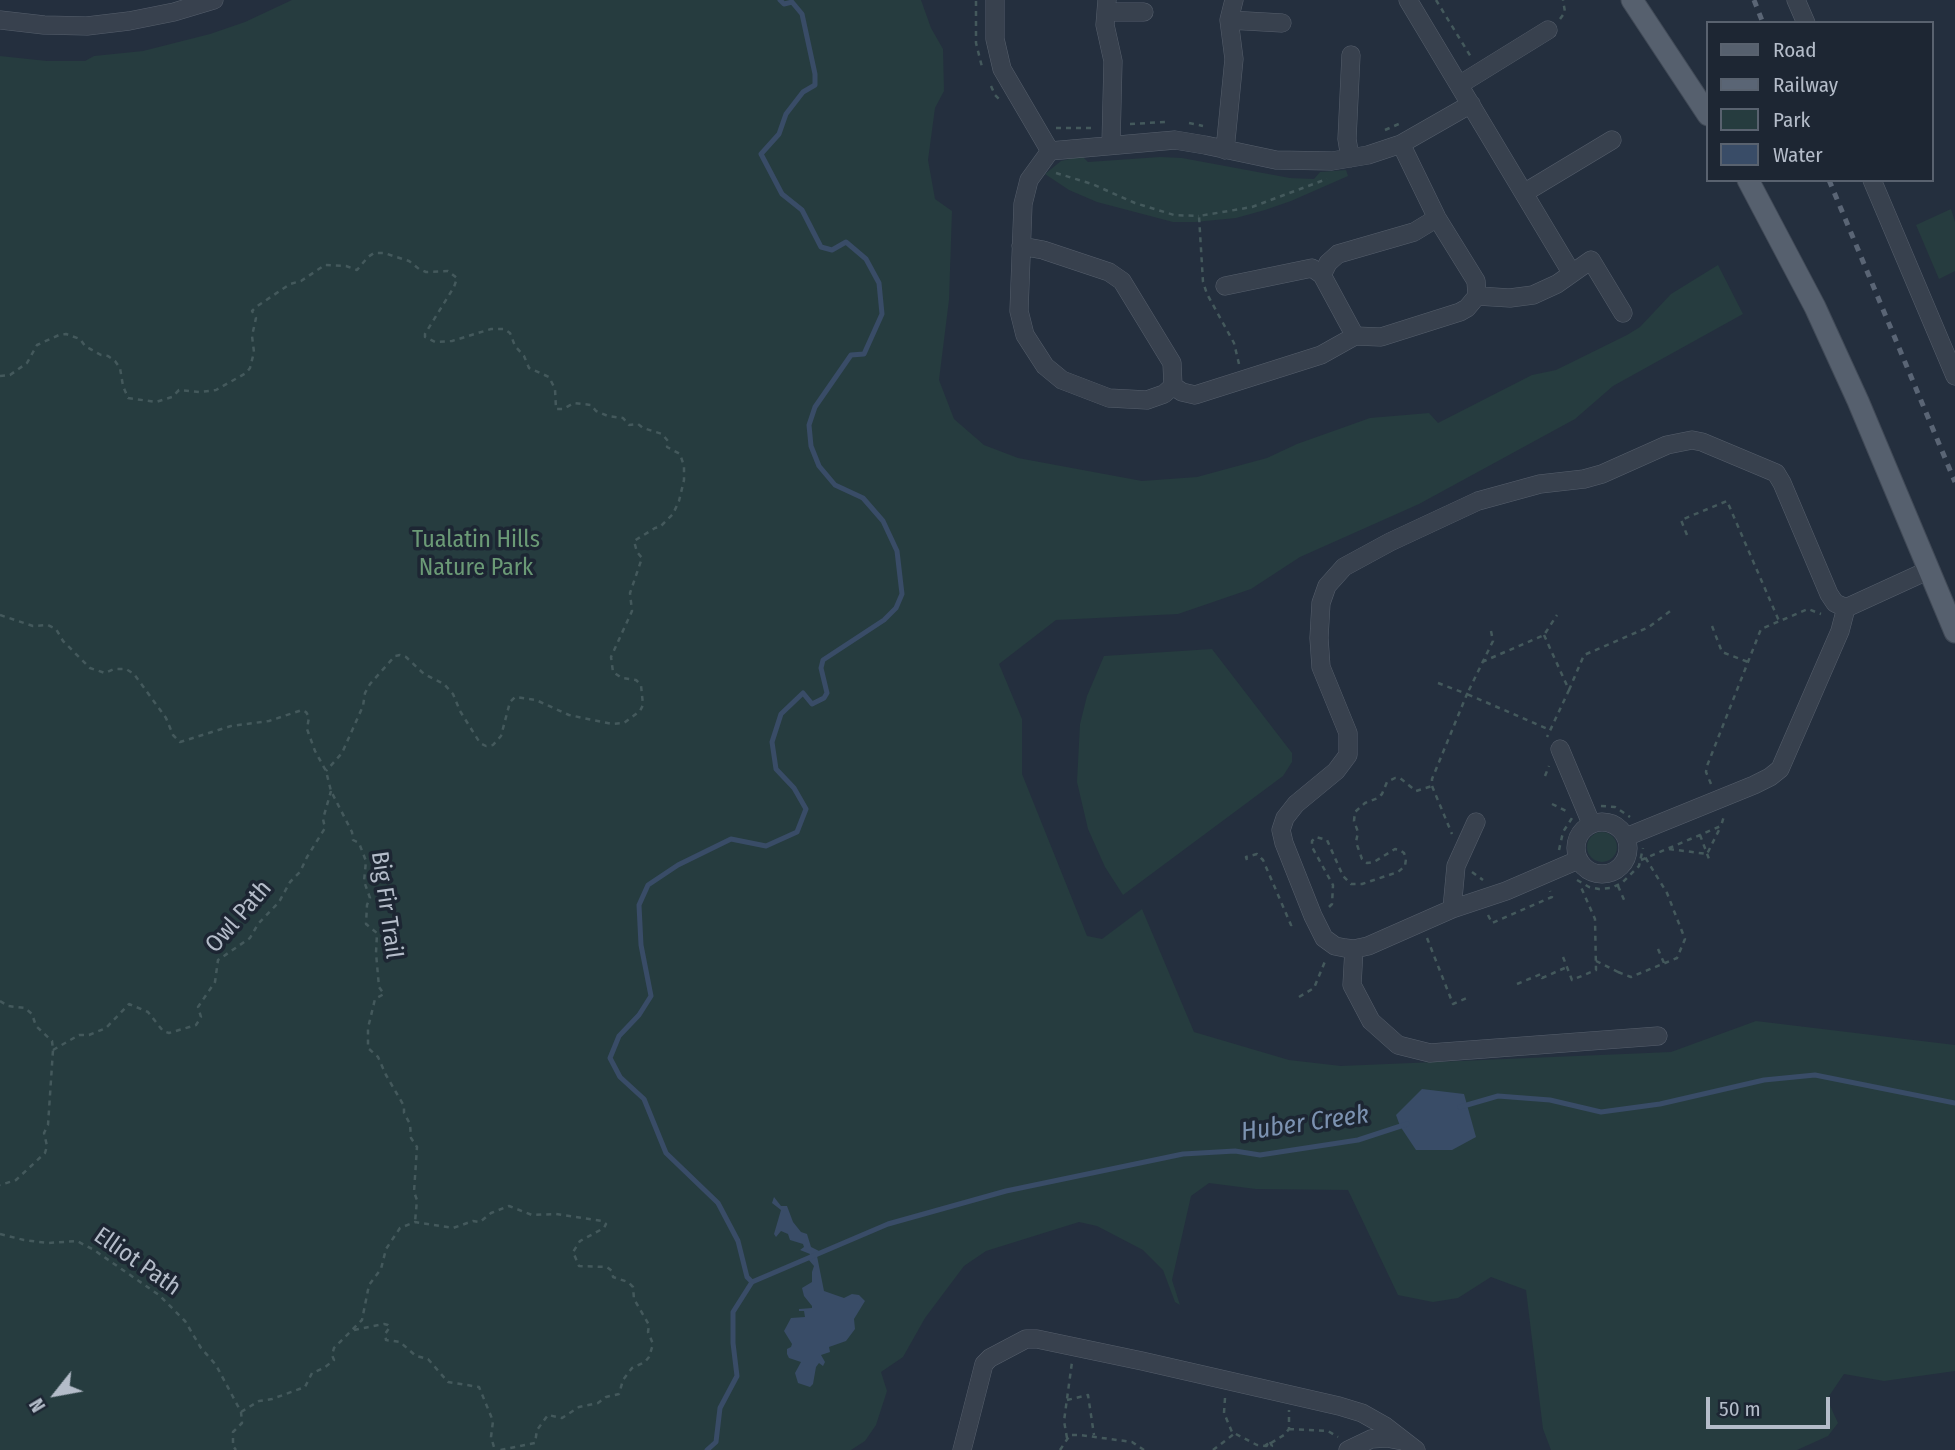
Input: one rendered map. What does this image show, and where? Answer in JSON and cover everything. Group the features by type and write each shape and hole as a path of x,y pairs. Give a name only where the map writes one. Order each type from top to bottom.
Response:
{"main road":[{"path":"1632,0 1706,112"},
{"path":"1749,182 1815,307 1858,401 1955,632"}],"street":[{"path":"0,20 87,26 174,12 215,0"},
{"path":"995,0 995,38 1002,69 1050,151"},
{"path":"1225,149 1234,59 1229,20 1234,0"},
{"path":"1408,0 1571,272"},
{"path":"1796,0 1805,21"},
{"path":"1111,135 1113,61 1105,32 1106,6 1143,12"},
{"path":"1229,20 1282,23"},
{"path":"1459,85 1548,30"},
{"path":"1350,158 1347,139 1351,55"},
{"path":"1173,386 1164,394 1147,400 1121,400 1072,385 1052,373 1030,344 1021,326 1019,311 1025,191 1034,169 1050,151 1111,135 1175,141 1294,162 1350,158 1401,144 1471,104"},
{"path":"1524,193 1612,141"},
{"path":"1173,386 1182,392 1195,395 1331,351 1355,336 1381,337 1467,308 1477,296 1476,281 1437,218 1401,144"},
{"path":"1873,182 1955,376"},
{"path":"1322,275 1328,262 1338,254 1414,232 1437,218"},
{"path":"1021,246 1043,250 1109,272 1122,281 1172,363 1173,386"},
{"path":"1477,296 1510,298 1534,295 1557,284 1591,260 1623,313"},
{"path":"1225,286 1312,268 1322,275 1355,336"},
{"path":"1552,751 1584,817 1576,848 1506,891 1452,909 1368,946 1354,949 1335,946 1324,939 1312,916 1281,830 1285,818 1296,804 1336,771 1348,755 1348,733 1321,667 1319,638 1321,603 1327,586 1334,576 1355,560 1478,501 1530,486 1602,474 1667,445 1692,440 1776,473 1835,603 1846,608 1929,570"},
{"path":"1631,835 1770,777 1780,769 1840,631 1846,608"},
{"path":"1584,817 1612,823 1631,835"},
{"path":"1452,909 1456,866 1476,822"},
{"path":"1565,857 1596,873 1614,871 1626,860 1631,835"},
{"path":"1354,949 1352,985 1371,1021 1398,1045 1430,1053 1658,1036"},
{"path":"962,1450 981,1369 990,1358 1026,1339 1075,1347 1362,1413 1411,1446"},
{"path":"1348,1450 1371,1439 1387,1438 1411,1446"}],"path":[{"path":"1436,0 1473,60"},
{"path":"1056,128 1111,135 1166,122"},
{"path":"1378,132 1402,122"},
{"path":"1185,123 1227,131"},
{"path":"1244,380 1234,343 1206,294 1199,216 1252,207 1332,177"},
{"path":"0,376 10,375 27,363 37,345 66,334 80,339 85,346 116,362 128,398 156,402 172,397 179,390 216,390 250,368 256,318 252,311 256,307 325,265 346,266 357,270 374,253 384,253 409,261 419,270 448,271 457,278 425,337 435,342 452,341 491,329 507,330 524,356 528,368 549,377 554,385 556,410 563,410 574,403 591,405 596,411 608,416 621,416 629,425 638,424 662,434 668,441 667,447 680,454 684,466 684,480 673,514 660,527 634,541 642,558 630,593 632,611 611,657 613,672 641,684 643,705 640,711 624,723 612,724 569,715 536,699 515,697 510,702 501,736 493,746 486,746 480,743 453,694 444,684 424,674 406,657 400,655 395,656 370,684 342,753 326,771"},
{"path":"1687,535 1681,520 1727,501 1779,621"},
{"path":"1741,548 1747,546"},
{"path":"1556,772 1550,730 1584,655 1649,627 1673,609"},
{"path":"1707,854 1724,817 1706,772 1707,766 1761,629 1800,612 1814,610 1840,631"},
{"name":"Big Fir Trail","path":"0,615 33,626 48,625 56,629 63,641 90,668 105,673 114,668 126,669 134,674 180,742 231,726 269,721 302,710 309,717 307,729 315,751 326,771 331,791 352,832 353,840 359,843 366,861 364,881 370,898 366,924 377,933 379,987 384,994 375,999 368,1028 368,1048 378,1057 404,1106 411,1138 417,1147 415,1222"},
{"path":"1482,662 1544,635 1557,615"},
{"path":"1712,626 1722,652 1748,662"},
{"path":"1455,841 1432,786 1432,779 1467,694 1493,641 1491,631"},
{"path":"1544,635 1569,690"},
{"path":"1438,683 1550,730"},
{"path":"1247,860 1246,857 1257,854 1263,860 1291,925 1332,904 1333,885 1312,847 1312,841 1316,837 1327,840 1343,876 1351,884 1362,884 1398,872 1405,866 1406,859 1401,850 1395,849 1374,862 1367,863 1362,859 1356,842 1358,832 1354,821 1355,812 1365,803 1378,798 1387,782 1395,778 1400,778 1416,792 1432,786"},
{"name":"Owl Path","path":"53,1050 79,1035 89,1035 106,1028 129,1004 148,1012 163,1031 169,1033 193,1026 201,1020 198,1007 215,982 218,960 250,938 300,872 326,828 323,819 331,791"},
{"path":"1569,803 1584,817"},
{"path":"1552,804 1584,817"},
{"path":"1596,961 1631,977 1677,958 1685,939 1667,893 1644,856 1643,845 1631,835 1629,816 1615,807 1603,805 1584,817 1569,821 1563,832 1565,857 1574,878 1589,887 1600,889 1617,885 1632,875 1644,856 1721,826"},
{"path":"1569,821 1584,817"},
{"path":"1700,835 1709,859"},
{"path":"1666,849 1707,854"},
{"path":"1470,868 1479,879 1486,881"},
{"path":"1563,957 1572,979 1596,970 1595,919 1578,881"},
{"path":"1617,885 1625,902"},
{"path":"1425,934 1453,1004 1469,998"},
{"path":"1658,949 1664,963"},
{"path":"1299,997 1314,988 1328,954"},
{"path":"1517,984 1541,974 1542,978 1567,967"},
{"path":"1614,974 1618,972"},
{"path":"0,1001 8,1006 25,1008 32,1014 36,1026 52,1041 53,1050 48,1125 44,1133 47,1146 45,1153 16,1180 0,1185"},
{"path":"236,1450 233,1446 233,1432 242,1423 241,1412 259,1401 305,1387 312,1373 334,1360 334,1349 362,1320 369,1285 381,1269 386,1249 400,1228 415,1222 453,1228 480,1222 491,1213 509,1206 532,1215 556,1214 602,1221 606,1224 604,1228 580,1241 574,1249 577,1264 584,1267 607,1267 612,1270 613,1277 628,1282 633,1287 634,1299 649,1325 653,1344 645,1362 632,1368 623,1380 619,1394 606,1396 598,1403 579,1407 564,1417 548,1415 537,1430 535,1443 498,1450 494,1447 492,1437 493,1421 479,1387 448,1381 428,1359 416,1356 400,1342 386,1340 384,1338 390,1327 388,1325 354,1330"},
{"name":"Elliot Path","path":"0,1234 48,1243 77,1241 159,1295 185,1321 201,1348 216,1365 241,1412"},
{"path":"1067,1438 1064,1421 1075,1347"},
{"path":"1229,1381 1223,1405 1227,1424 1234,1434 1268,1448 1289,1429"},
{"path":"1088,1395 1094,1435"},
{"path":"1289,1429 1287,1422 1292,1395"},
{"path":"1067,1400 1094,1396"},
{"path":"1289,1429 1311,1429 1336,1434 1348,1450"},
{"path":"1213,1450 1234,1434"},
{"path":"1060,1450 1070,1435 1094,1435 1132,1442 1144,1450"}],"green space":[{"name":"Tualatin Hills Nature Park","path":"292,0 921,0 931,28 943,49 944,91 935,108 928,160 935,199 952,211 949,300 939,380 954,419 984,445 1018,458 1142,481 1197,477 1267,458 1297,444 1370,418 1429,413 1438,423 1532,375 1556,370 1627,335 1640,327 1671,294 1718,265 1743,314 1613,386 1575,419 1419,504 1300,557 1251,589 1178,614 1056,620 999,664 1022,719 1022,774 1087,936 1102,939 1142,909 1194,1032 1289,1060 1341,1066 1671,1052 1756,1021 1955,1045 1955,1371 1884,1381 1844,1374 1827,1399 1838,1423 1828,1436 1797,1450 1551,1450 1543,1429 1526,1290 1491,1277 1458,1298 1433,1302 1398,1295 1348,1190 1256,1189 1209,1183 1191,1196 1172,1280 1180,1305 1175,1302 1163,1270 1143,1250 1097,1226 1079,1222 986,1251 964,1266 925,1318 903,1357 881,1372 887,1391 876,1425 865,1441 851,1450 0,1450 0,56 47,61 85,61 94,56 143,51 210,34 245,22"},
{"path":"1082,156 1088,162 1182,158 1290,178 1314,179 1320,172 1346,170 1348,176 1291,201 1236,218 1173,222 1097,202 1069,190 1045,174 1061,161"},
{"path":"1951,209 1955,222 1955,271 1939,279 1916,225"},
{"path":"1212,649 1292,753 1292,762 1283,776 1123,895 1105,867 1088,829 1077,782 1080,724 1087,696 1104,656"},
{"path":"1602,832 1613,836 1617,847 1613,858 1602,862 1591,858 1587,847 1591,836"}],"water":[{"path":"1422,1089 1464,1094 1476,1137 1452,1150 1416,1150 1396,1115"},
{"path":"774,1197 781,1206 787,1206 793,1222 801,1232 807,1234 811,1247 819,1251 817,1256 824,1291 844,1298 852,1294 859,1295 865,1301 854,1319 855,1329 846,1341 829,1347 830,1352 821,1355 825,1362 823,1366 819,1363 816,1367 810,1387 798,1383 795,1373 801,1362 789,1358 787,1349 792,1344 784,1331 791,1318 805,1317 804,1311 799,1309 812,1308 802,1288 812,1282 814,1266 808,1259 810,1254 800,1250 804,1247 803,1244 790,1240 788,1234 781,1231 776,1237 774,1234 781,1210 772,1203"}],"waterway":[{"path":"752,1282 747,1277 738,1241 718,1203 666,1153 644,1099 620,1077 610,1058 619,1036 639,1015 651,996 641,945 639,905 648,885 678,865 731,839 766,846 797,832 806,809 794,788 776,769 772,742 781,714 803,693 812,704 824,698 827,693 821,668 823,660 884,620 896,608 902,594 897,551 883,521 863,498 835,485 819,466 811,446 809,425 815,407 851,355 864,354 882,314 879,283 866,259 846,242 832,250 821,247 802,210 782,194 761,154 779,134 786,114 803,92 815,85 802,14 792,2 784,4 780,0"},
{"name":"Huber Creek","path":"1460,1107 1498,1096 1550,1100 1601,1112 1660,1104 1764,1080 1815,1075 1955,1103"},
{"name":"Huber Creek","path":"752,1282 888,1224 1006,1191 1183,1154 1235,1151 1260,1155 1358,1140 1407,1124"},
{"path":"707,1450 716,1442 720,1408 737,1376 733,1312 752,1282"}],"railway":[{"path":"1754,0 1762,21"},
{"path":"1830,182 1955,482"}]}
